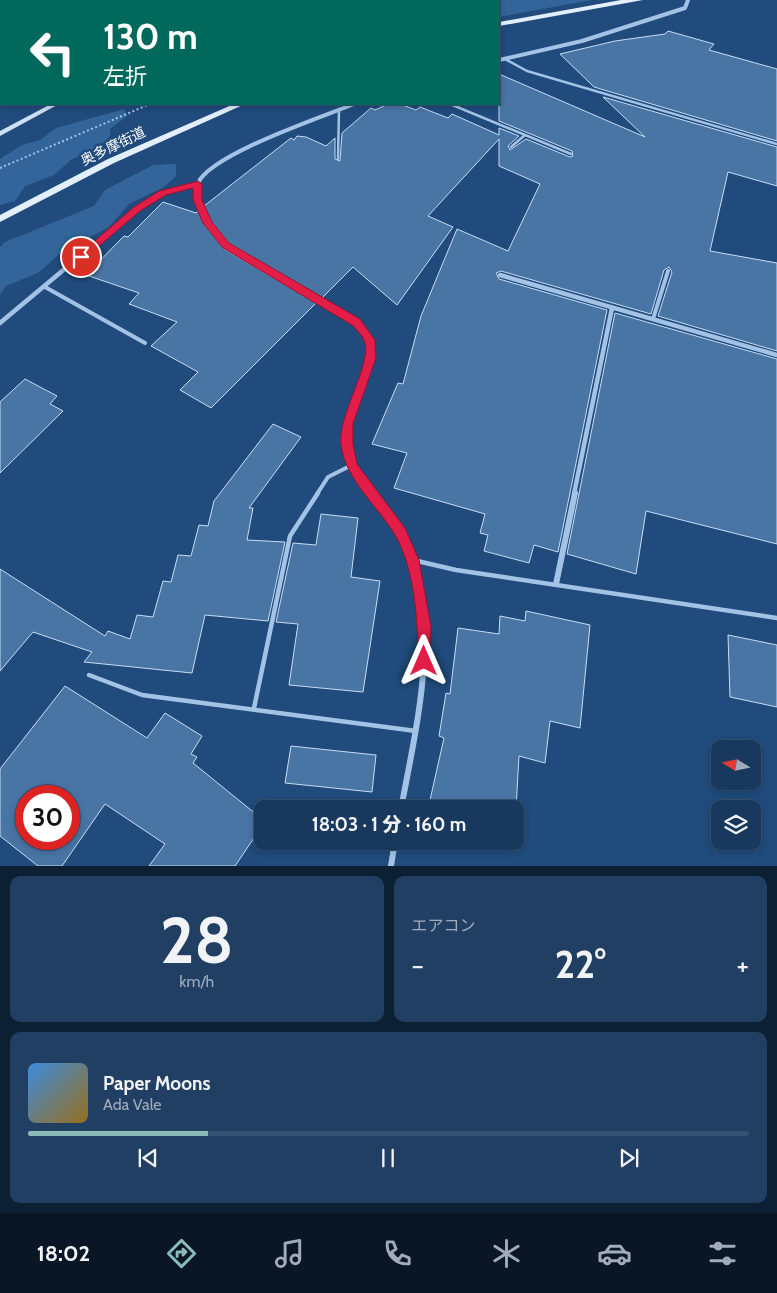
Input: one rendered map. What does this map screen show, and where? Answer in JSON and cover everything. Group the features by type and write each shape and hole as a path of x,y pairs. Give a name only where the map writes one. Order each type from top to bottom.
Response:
{"main road":[{"path":"500,24 600,4 639,0"},
{"name":"奥多摩街道","path":"0,219 111,161 239,105"}],"street":[{"path":"500,60 582,41 670,14 685,8 688,0"},
{"path":"0,134 54,105"},
{"path":"351,105 232,155 209,169 198,184 197,200 208,223 226,246 356,322 370,340 370,358 348,424 347,444 352,465 400,532 413,560 425,627 424,661 416,732 403,800"},
{"path":"0,323 137,209 162,193 198,184"},
{"path":"500,276 777,355"},
{"path":"556,584 612,308"},
{"path":"391,866 394,850"}],"lane":[{"path":"505,59 527,71 777,144"},
{"path":"452,105 571,154"},
{"path":"338,159 339,109"},
{"path":"510,148 525,135"},
{"path":"653,319 668,272"},
{"path":"45,287 144,343"},
{"path":"254,708 290,536 328,478 352,465"},
{"path":"413,560 456,570 777,618"},
{"path":"90,675 142,695 254,708 416,732"}],"path":[{"path":"0,168 148,105"}],"shaded area":[{"path":"500,0 592,0 500,17"},
{"path":"124,109 127,116 110,129 110,136 98,149 72,159 54,175 25,186 15,201 0,205 0,159 22,145 40,140 56,128"},
{"path":"176,164 176,176 164,187 129,204 109,227 62,252 38,273 6,286 0,295 0,247 5,242 94,206 105,190 153,165"}],"building":[{"path":"668,31 714,44 709,50 777,69 777,141 594,87 560,54 615,41 665,34"},
{"path":"500,74 645,137 603,97 777,147 777,186 728,172 710,251 777,263 777,351 658,316 672,272 669,267 664,270 651,314 501,271 496,273 499,279 607,310 558,552 534,545 529,563 484,551 488,535 480,533 485,514 394,488 407,453 372,444 398,383 403,384 421,316 457,229 508,251 540,184 499,166 499,139 428,216 453,227 397,305 353,267 322,298 229,243 211,221 204,206 291,138 294,140 297,136 306,137 326,146 335,138 335,159 340,161 342,133 371,108 375,110 386,105 403,105 416,110 420,107 448,118 452,114 499,135 499,128 519,136 508,146 510,150 526,139 570,157 573,156 572,151 499,121"},
{"path":"163,202 196,213 198,211 205,225 224,249 316,303 211,408 180,390 198,372 151,346 177,322 129,304 139,293 86,275 124,236 128,237"},
{"path":"615,313 777,359 777,544 646,511 636,574 567,554"},
{"path":"25,379 57,396 50,404 63,411 0,473 0,402"},
{"path":"273,424 301,437 249,508 253,508 247,540 285,542 268,621 205,615 192,673 84,662 92,652 33,632 0,671 0,569 105,636 108,631 130,639 137,615 153,617 163,581 171,582 178,555 191,556 199,525 208,526 214,501"},
{"path":"321,514 358,518 351,577 380,581 363,692 289,685 298,624 276,622 293,543 316,545"},
{"path":"526,611 590,625 580,728 550,721 545,763 519,756 517,800 430,800 444,738 439,736 446,693 450,694 458,628 499,634 500,616 525,621"},
{"path":"728,635 777,645 777,707 730,697"},
{"path":"65,686 147,738 165,713 202,736 191,754 197,757 193,763 254,813 254,838 235,866 149,866 165,844 105,804 80,840 80,785 15,785 15,848 0,836 0,769"},
{"path":"291,746 376,755 372,792 285,783"},
{"path":"18,850 73,850 62,866 38,866"}],"route":[{"path":"81,257 137,209 162,193 198,184 197,200 208,223 226,246 356,322 370,340 370,358 348,424 347,444 352,465 400,532 413,560 425,627 424,661"}]}
